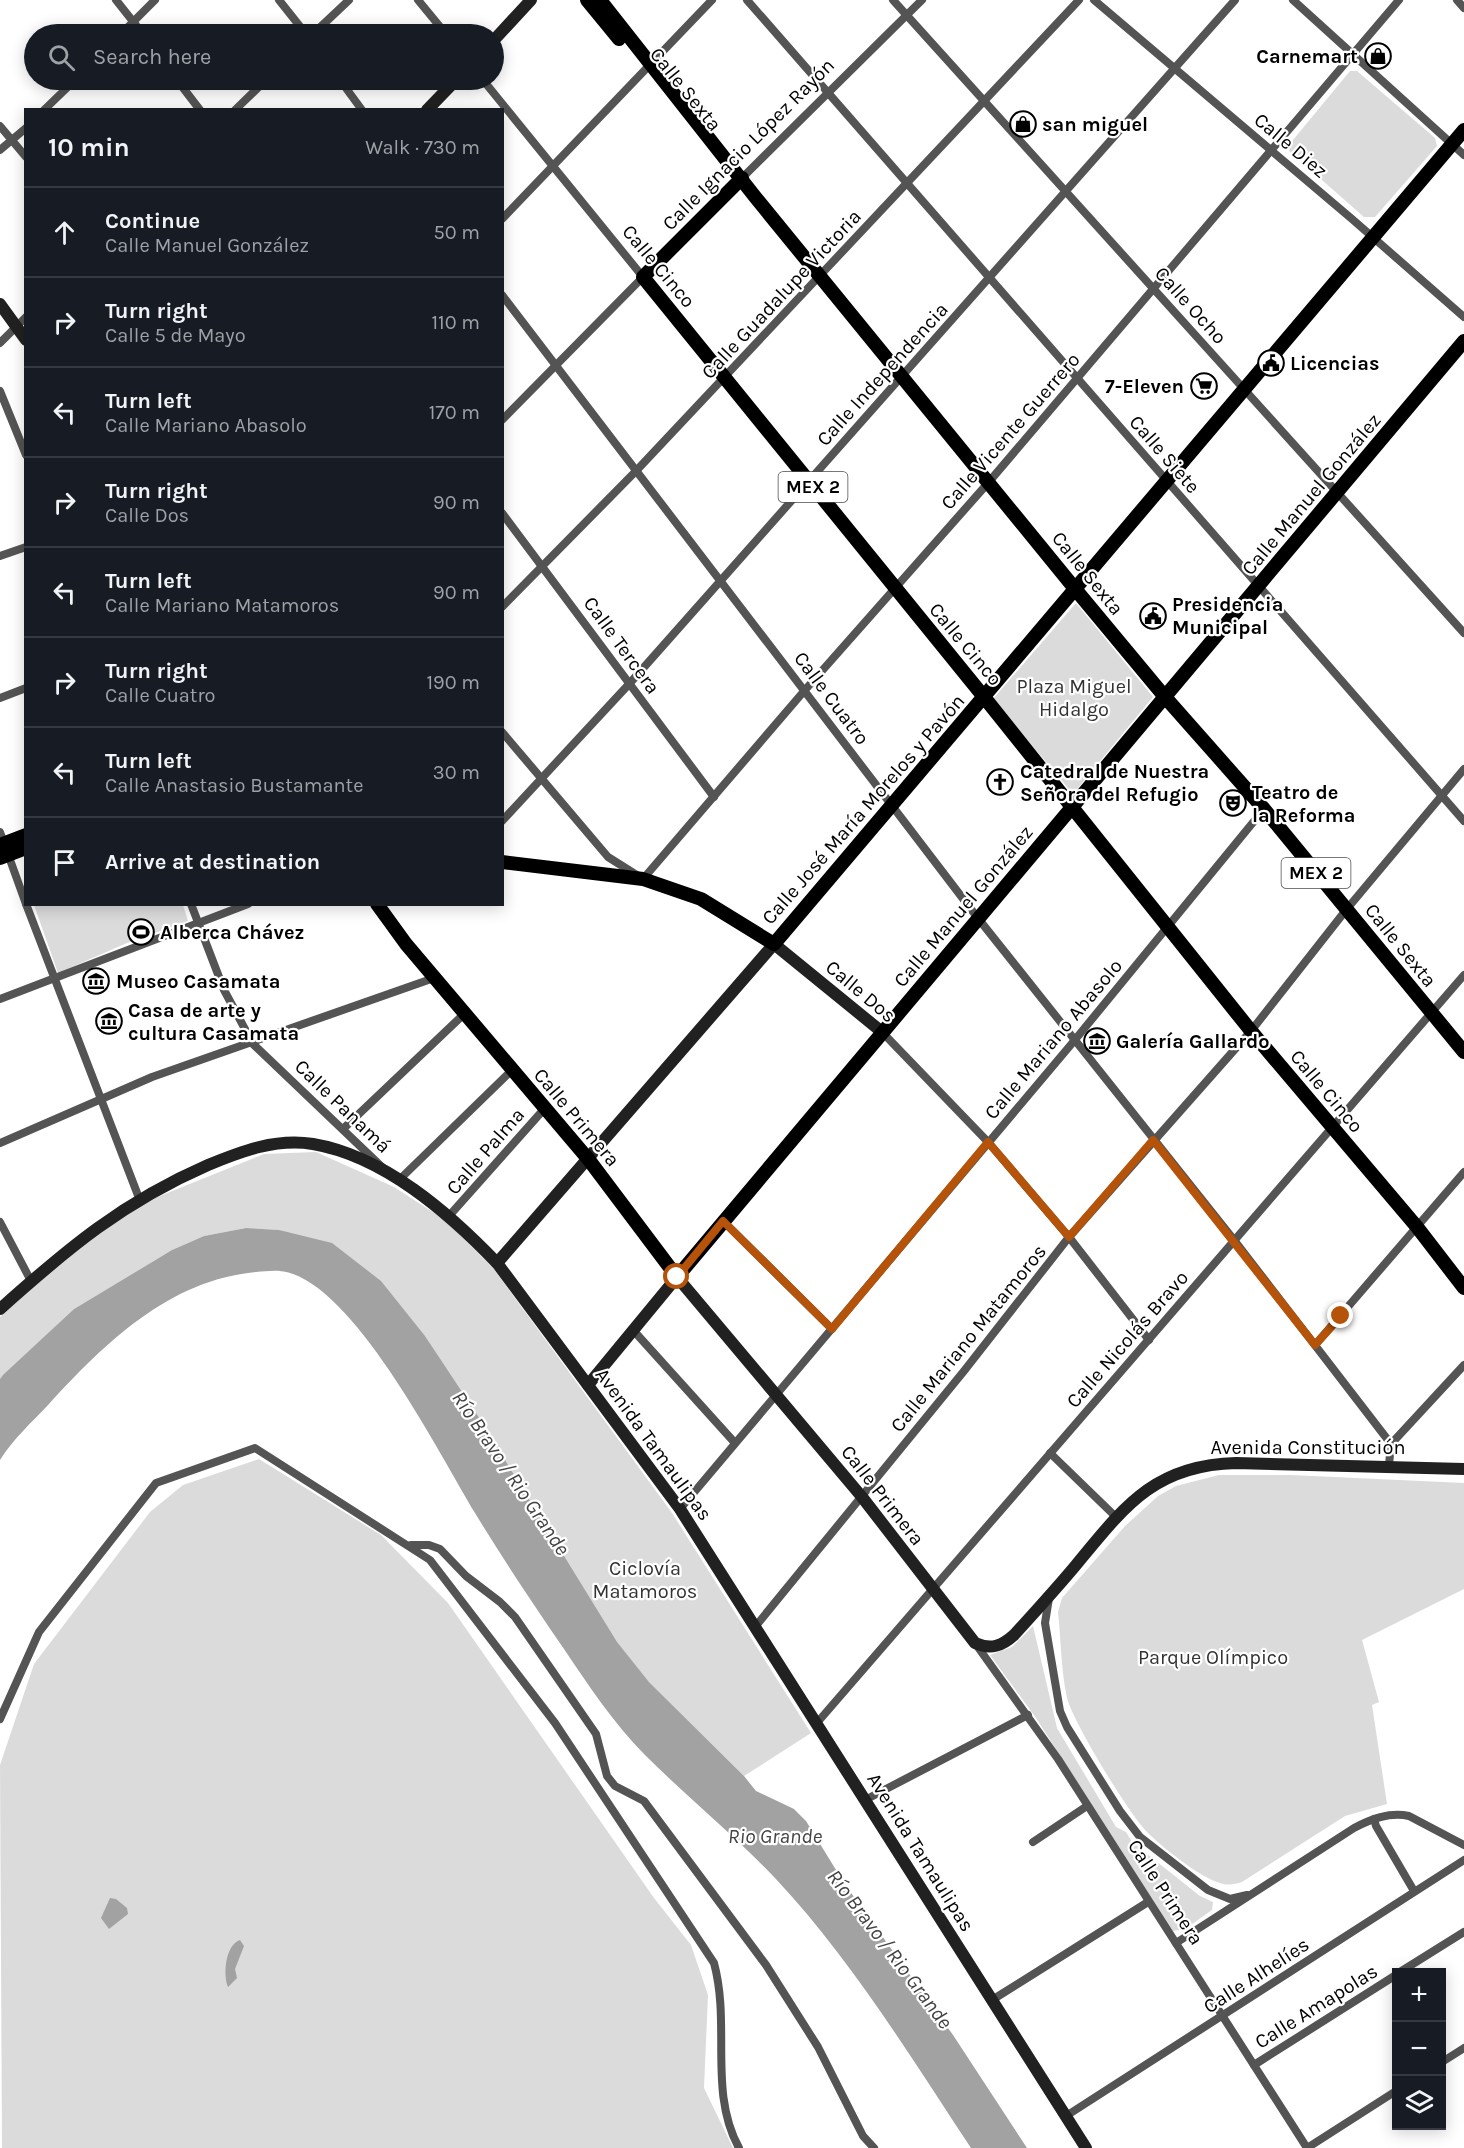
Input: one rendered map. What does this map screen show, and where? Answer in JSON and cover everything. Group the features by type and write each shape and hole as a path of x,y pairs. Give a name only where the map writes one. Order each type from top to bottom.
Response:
{"main road":[{"name":"Calle Sexta","path":"587,0 649,68"},
{"name":"Calle Sexta","path":"600,0 649,68 738,182 756,198 1076,590 1165,697 1264,809 1464,1052"},
{"name":"Calle José María Morelos y Pavón","path":"774,944 1464,130"},
{"name":"Calle Ignacio López Rayón","path":"643,277 738,182"},
{"name":"Calle Cinco","path":"643,277 984,697 1251,1031 1417,1227 1464,1288"},
{"name":"Calle Manuel González","path":"677,1277 977,917 1261,585 1464,341"},
{"path":"2,846 24,836"},
{"path":"2,846 24,848"},
{"path":"504,862 643,879"},
{"name":"Calle Dos","path":"643,879 701,899 774,944"},
{"name":"Calle Primera","path":"379,906 434,978 589,1160 677,1277"}],"street":[{"path":"116,0 133,22 155,0"},
{"path":"279,0 298,24"},
{"path":"324,24 349,0"},
{"path":"418,0 438,24"},
{"path":"504,29 531,0"},
{"path":"504,217 712,0"},
{"name":"Calle Siete","path":"747,0 1167,482 1261,585 1464,821"},
{"name":"Calle Ocho","path":"893,0 1464,633"},
{"name":"Calle Ignacio López Rayón","path":"738,182 826,92 922,0"},
{"name":"Calle Guadalupe Victoria","path":"504,605 636,471 1079,0"},
{"name":"Calle Diez","path":"1094,0 1175,67 1464,317"},
{"name":"Calle Independencia","path":"504,819 630,683 1235,0"},
{"path":"1293,0 1464,155"},
{"name":"Calle Vicente Guerrero","path":"643,879 1154,290 1399,0"},
{"path":"1457,0 1464,8"},
{"path":"46,108 65,90"},
{"path":"185,90 198,108"},
{"path":"237,108 256,90"},
{"path":"347,90 361,108"},
{"path":"430,108 447,90"},
{"name":"Calle Cinco","path":"491,90 643,277"},
{"path":"0,126 24,155"},
{"path":"0,150 24,130"},
{"name":"Calle Ignacio López Rayón","path":"504,418 643,277"},
{"name":"Calle Cuatro","path":"504,298 977,917 1234,1240 1391,1444"},
{"path":"0,304 24,337"},
{"path":"0,343 24,319"},
{"path":"0,391 24,450"},
{"name":"Calle Tercera","path":"504,516 714,797"},
{"path":"0,556 24,548"},
{"path":"0,698 24,689"},
{"name":"Calle Dos","path":"504,734 608,857 643,879"},
{"name":"Calle Mariano Matamoros","path":"755,1627 862,1497 1069,1237 1251,1031 1346,910 1464,769"},
{"name":"Calle Mariano Abasolo","path":"680,1509 1074,1041 1264,809"},
{"path":"2,846 24,899"},
{"path":"27,906 139,1198"},
{"name":"Calle Panamá","path":"192,906 224,990 253,1044 394,1178"},
{"path":"0,999 119,956 243,906"},
{"name":"Calle Dos","path":"774,944 882,1032 988,1142 1069,1237 1149,1340"},
{"name":"Calle José María Morelos y Pavón","path":"497,1263 589,1160 774,944"},
{"name":"Calle Nicolás Bravo","path":"816,1724 931,1588 1464,975"},
{"path":"0,1143 198,1060 253,1044 434,978"},
{"path":"343,1129 464,1014"},
{"path":"394,1178 512,1070"},
{"name":"Calle Palma","path":"449,1216 544,1108"},
{"name":"Avenida Tamaulipas","path":"0,1309 86,1234 139,1198 227,1157 283,1142 330,1149 394,1178 449,1216 497,1263 680,1509 1086,2148"},
{"path":"1315,1345 1464,1172"},
{"path":"723,1221 832,1329"},
{"path":"0,1222 31,1281"},
{"path":"588,1385 677,1277"},
{"name":"Calle Primera","path":"677,1277 862,1497 1028,1715 1307,2148"},
{"path":"633,1330 735,1443"},
{"path":"1389,1465 1391,1444 1464,1365"},
{"path":"0,1719 39,1632 156,1483 255,1448 430,1560 555,1723 714,1963 721,1990 723,2105 730,2130 739,2148"},
{"path":"1050,1453 1116,1517"},
{"name":"Avenida Constitución","path":"975,1643 985,1647 1003,1643 1014,1635 1116,1517 1139,1494 1182,1472 1207,1465 1236,1462 1464,1469"},
{"path":"409,1545 429,1545 441,1548 466,1576 500,1602 515,1617 596,1734 607,1776 615,1786 644,1801 766,1965 818,2047 863,2136 874,2148"},
{"path":"1050,1596 1045,1623 1060,1711 1067,1727 1120,1811 1144,1841 1208,1890 1230,1899 1247,1895"},
{"path":"865,1800 1028,1715"},
{"path":"1034,1842 1087,1806"},
{"path":"1176,1943 1247,1895 1354,1828 1374,1819 1392,1814 1408,1816 1464,1845"},
{"path":"1374,1819 1414,1891"},
{"name":"Calle Alhelíes","path":"1066,2116 1464,1860"},
{"path":"992,2000 1149,1902"},
{"name":"Calle Amapolas","path":"1407,1968 1464,1932"},
{"name":"Calle Amapolas","path":"1254,2065 1392,1978"},
{"path":"1446,2059 1464,2048"},
{"path":"1307,2148 1392,2094"}],"green space":[{"path":"1350,71 1357,71 1435,138 1437,146 1375,217 1364,217 1289,151 1288,146"},
{"name":"Plaza Miguel Hidalgo","path":"1076,603 1153,697 1073,794 993,699"},
{"path":"34,906 183,906 188,921 127,943 58,973"},
{"name":"Ciclovía Matamoros","path":"316,1152 394,1187 445,1220 493,1268 672,1513 811,1733 744,1776 649,1682 617,1643 425,1336 279,1230 246,1228 204,1236 172,1250 74,1309 0,1379 0,1317 85,1241 140,1204 264,1154"},
{"path":"259,1459 381,1535 448,1603 654,1898 691,1945 708,1995 704,2088 733,2148 2,2148 0,1765 34,1664 150,1512 183,1485"},
{"name":"Parque Olímpico","path":"1219,1475 1291,1475 1464,1483 1464,1589 1362,1640 1379,1702 1372,1705 1387,1804 1345,1816 1242,1882 1229,1885 1202,1875 1161,1845 1138,1821 1115,1787 1079,1726 1067,1698 1058,1612 1062,1598 1125,1526 1158,1496 1176,1486"},
{"path":"1033,1626 1057,1728 1116,1827 1126,1832 1132,1842 1200,1896 1213,1902 1212,1910 1185,1929 1173,1931 1036,1718 990,1655 1012,1647"}],"water":[{"name":"Rio Grande","path":"246,1228 279,1230 332,1243 381,1281 425,1336 476,1413 617,1642 649,1682 744,1776 756,1791 794,1809 806,1821 844,1883 953,2035 1027,2148 971,2148 879,2009 803,1909 759,1862 645,1755 612,1718 507,1564 395,1379 344,1313 319,1289 288,1272 265,1271 224,1277 195,1287 167,1301 141,1318 93,1359 23,1431 0,1460 0,1379 3,1375 74,1309 172,1250 204,1236"},
{"path":"110,1898 116,1899 127,1908 128,1914 109,1929 101,1918"},
{"path":"240,1940 244,1946 235,1969 237,1978 228,1987 226,1961 231,1948"}],"place":[{"name":"Carnemart","path":"1378,56"},
{"name":"san miguel","path":"1023,124"},
{"name":"Licencias","path":"1271,363"},
{"name":"7-Eleven","path":"1204,386"},
{"name":"Presidencia Municipal","path":"1153,616"},
{"name":"Catedral de Nuestra Señora del Refugio","path":"1000,782"},
{"name":"Teatro de la Reforma","path":"1233,803"},
{"name":"Alberca Chávez","path":"141,932"},
{"name":"Museo Casamata","path":"96,981"},
{"name":"Casa de arte y cultura Casamata","path":"109,1021"},
{"name":"Galería Gallardo","path":"1097,1041"}],"route":[{"path":"677,1277 723,1221 832,1329 988,1142 1069,1237 1153,1140 1315,1345 1341,1316"}],"water label":[{"name":"Río Bravo / Rio Grande","path":"511,1473"},
{"name":"Río Bravo / Rio Grande","path":"890,1949"}]}
